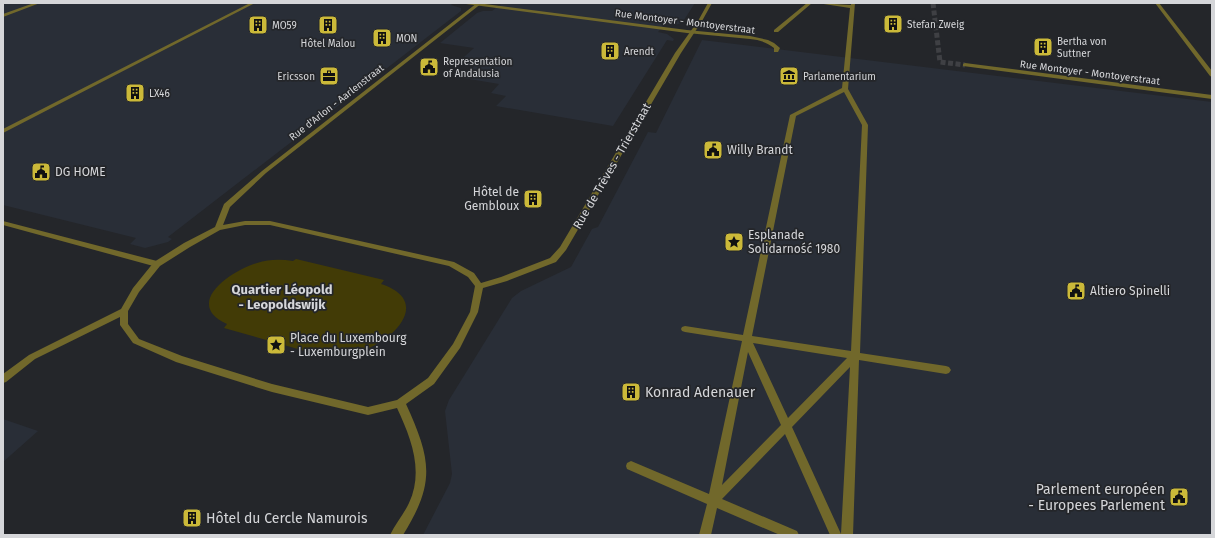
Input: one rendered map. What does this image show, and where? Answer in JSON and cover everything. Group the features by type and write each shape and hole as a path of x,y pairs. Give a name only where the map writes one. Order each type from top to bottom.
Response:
{"street":[{"path":"3,16 38,3"},
{"path":"3,131 253,3"},
{"name":"Rue Montoyer - Montoyerstraat","path":"466,3 769,41 777,48 776,51"},
{"name":"Rue de Trèves - Trierstraat","path":"479,286 530,270 553,260 563,248 678,53 710,3"},
{"path":"776,31 810,3"},
{"path":"819,3 853,5 845,89 865,125 847,535"},
{"path":"1157,3 1212,75"},
{"name":"Rue d'Arlon - Aarlenstraat","path":"218,228 227,206 264,172 479,4"},
{"name":"Rue Montoyer - Montoyerstraat","path":"965,65 1212,97"},
{"path":"705,535 793,115 845,89"},
{"path":"245,222 270,222 451,264 471,275 479,286 474,312 457,346 432,381 400,403 368,411 272,388 179,359 136,341 124,324 124,312 136,290 157,264 218,228 245,222"},
{"path":"3,224 157,264"},
{"path":"3,379 32,357 124,312"},
{"path":"685,329 946,370"},
{"path":"747,339 836,535"},
{"path":"713,501 855,356"},
{"path":"396,535 407,517 419,490 421,466 417,443 400,403"},
{"path":"631,466 793,535"}],"shaded area":[{"path":"3,3 453,3 451,5 461,8 461,11 168,237 172,239 168,242 145,248 130,244 136,238 3,205"},
{"path":"499,3 695,3 682,23 675,25 665,24 658,32 667,34 674,39 673,41 667,40 613,126 496,106 506,96 491,93 499,84 463,78 480,60 464,57 474,48 440,43 477,13 492,11 501,4"},
{"path":"702,40 1212,102 1212,535 423,535 450,483 452,474 445,411 449,400 512,298 521,291 571,267 592,229 598,227 648,132 656,133"},
{"path":"296,259 384,280 381,284 397,291 405,301 406,311 402,321 394,331 383,340 370,347 357,352 349,353 324,350 319,355 224,328 227,324 215,316 209,307 210,298 215,289 235,273 246,267 266,261 293,261"},
{"path":"3,419 38,431 3,462"}],"tunnel":[{"path":"933,3 940,62 965,65"}],"place":[{"name":"Stefan Zweig","path":"893,24"},
{"name":"MO59","path":"258,25"},
{"name":"Hôtel Malou","path":"328,25"},
{"name":"MON","path":"382,38"},
{"name":"Bertha von Suttner","path":"1043,47"},
{"name":"Arendt","path":"610,51"},
{"name":"Representation of Andalusia","path":"429,67"},
{"name":"Ericsson","path":"329,76"},
{"name":"Parlamentarium","path":"789,76"},
{"name":"LX46","path":"135,93"},
{"name":"Willy Brandt","path":"713,150"},
{"name":"DG HOME","path":"41,172"},
{"name":"Hôtel de Gembloux","path":"533,199"},
{"name":"Esplanade Solidarność 1980","path":"734,242"},
{"name":"Altiero Spinelli","path":"1076,291"},
{"name":"Place du Luxembourg - Luxemburgplein","path":"276,345"},
{"name":"Konrad Adenauer","path":"631,392"},
{"name":"Parlement européen - Europees Parlement","path":"1179,497"},
{"name":"Hôtel du Cercle Namurois","path":"192,518"}],"district":[{"name":"Quartier Léopold - Leopoldswijk","path":"282,296"}]}
